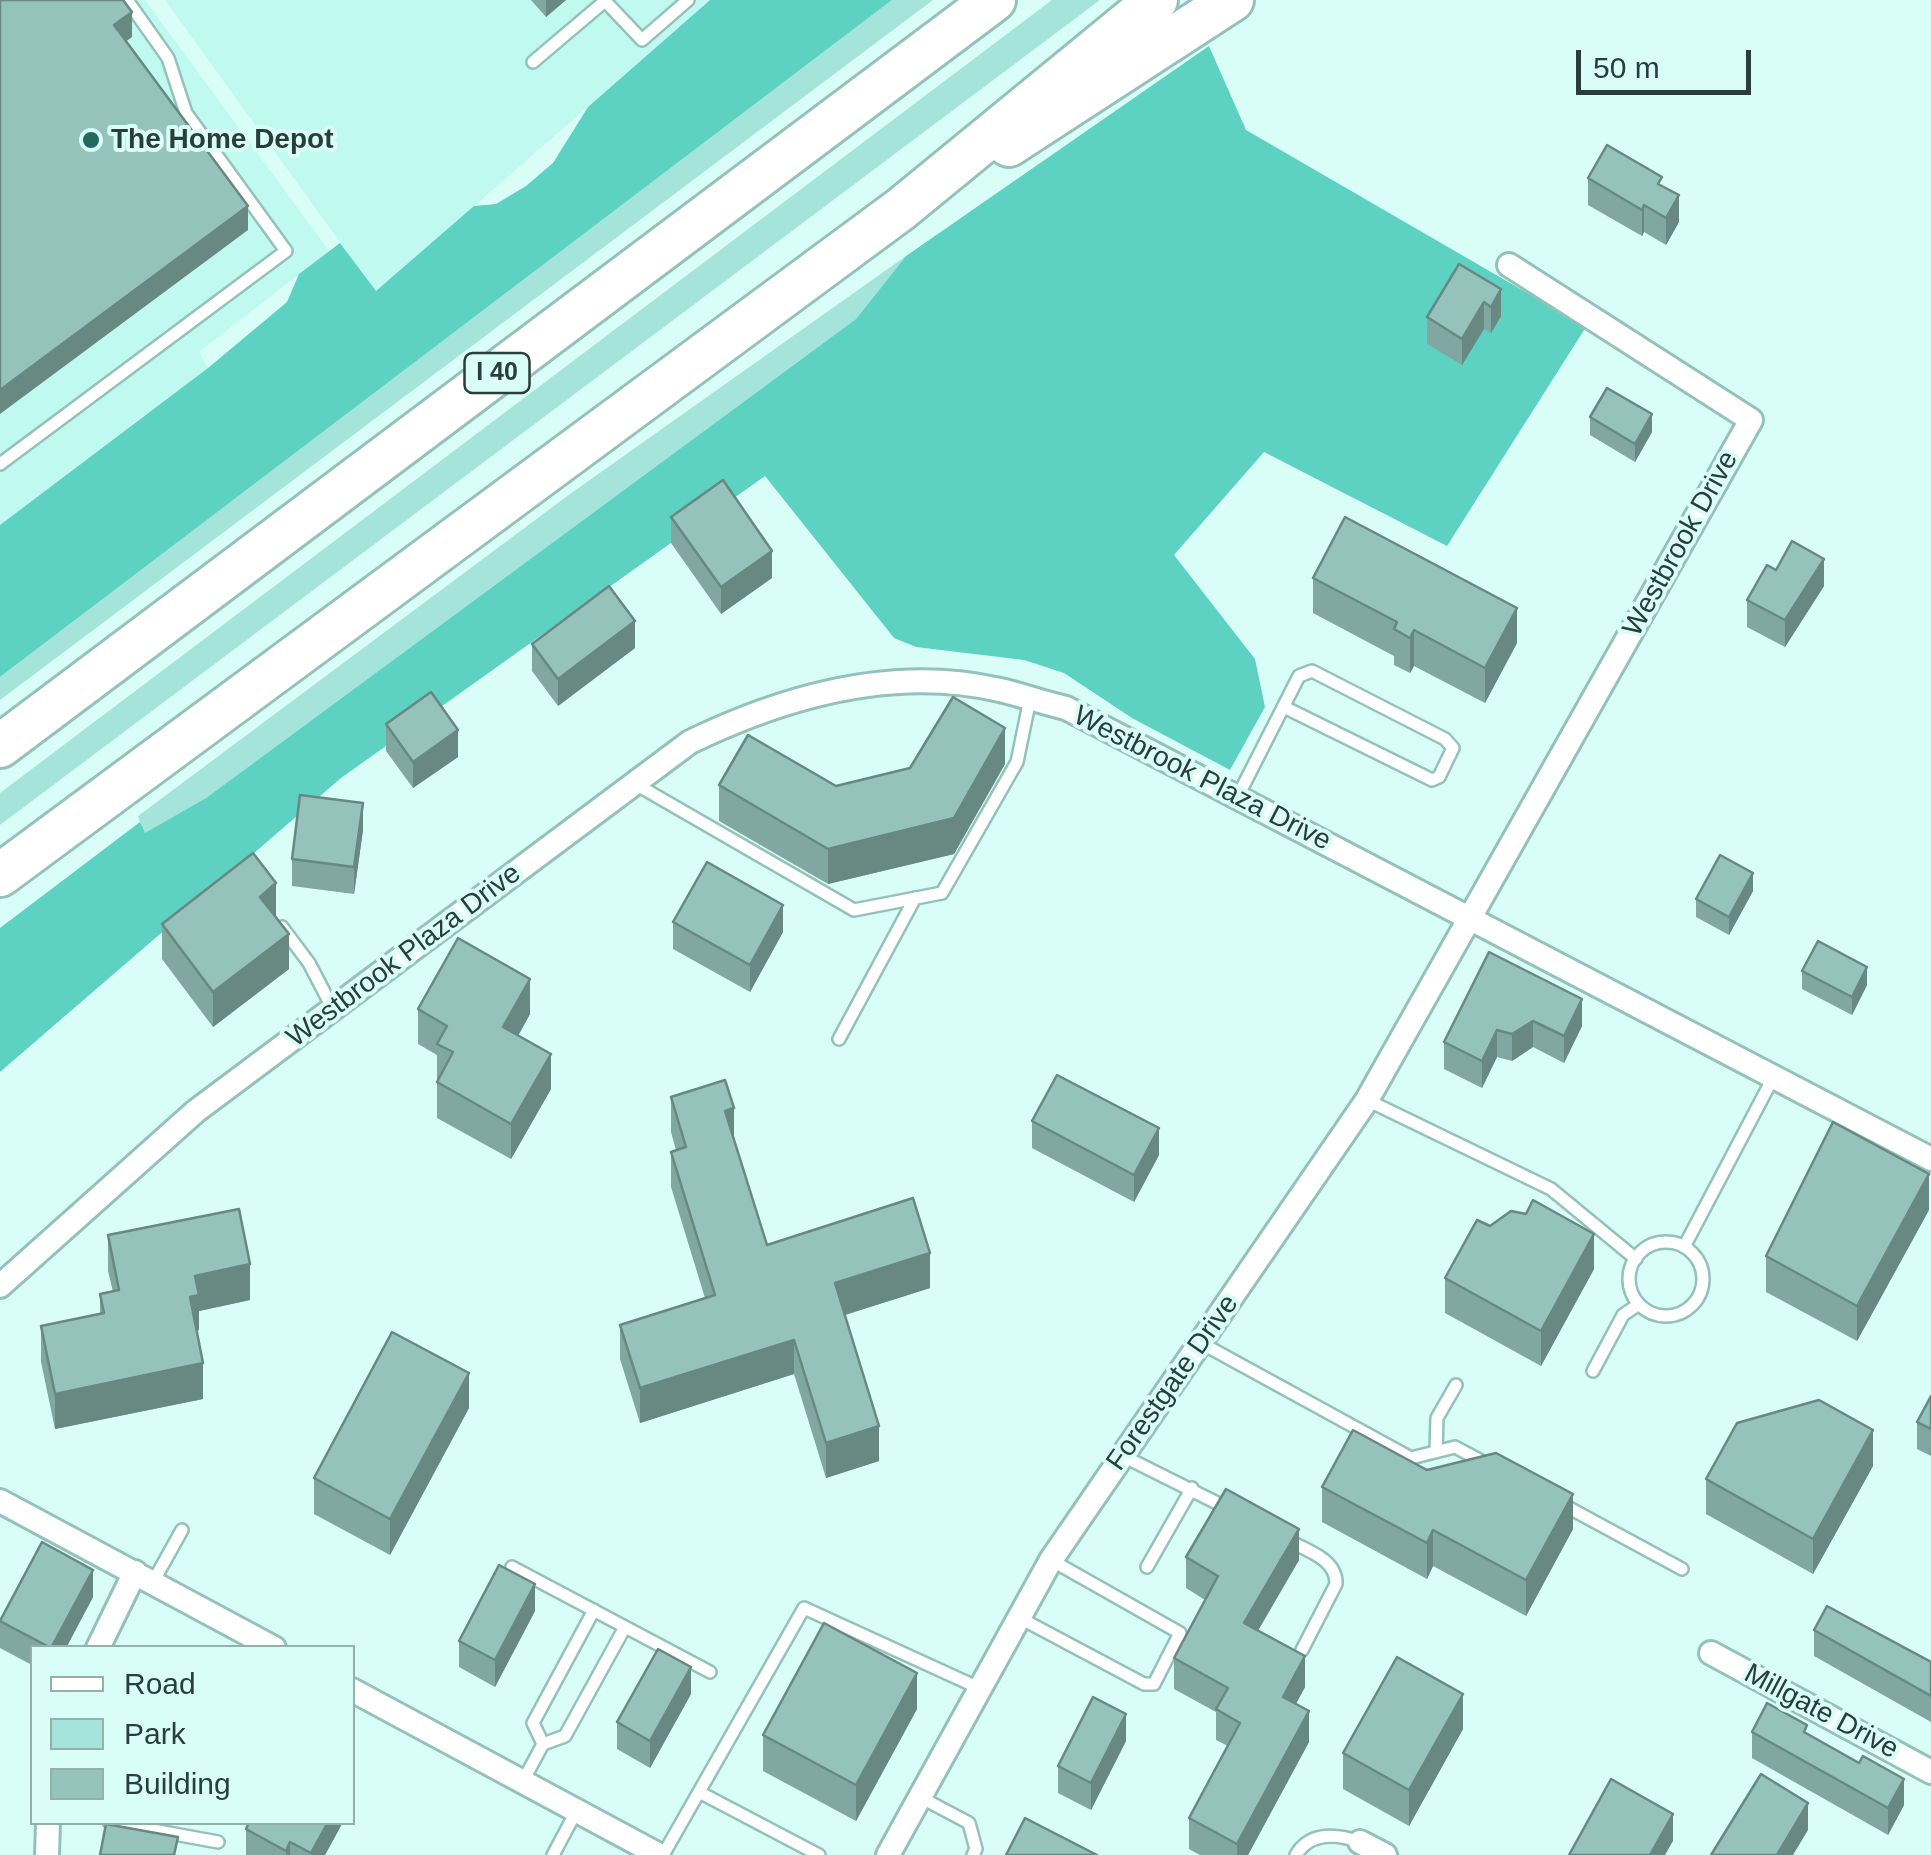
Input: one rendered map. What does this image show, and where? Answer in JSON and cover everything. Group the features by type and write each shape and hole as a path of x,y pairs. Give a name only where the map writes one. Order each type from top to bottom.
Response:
{"highway":[{"name":"I 40","path":"0,746 994,0"},
{"path":"0,875 901,209 1156,0"},
{"path":"901,209 1074,107 1232,0"}],"street":[{"name":"Westbrook Drive","path":"1471,919 1751,420 1509,265"},
{"name":"Westbrook Plaza Drive","path":"0,1286 196,1111 632,782 690,742 795,698 857,686 924,682 998,689 1082,716 1931,1159"},
{"name":"Forestgate Drive","path":"888,1855 1051,1560 1368,1100 1471,919"},
{"path":"0,1501 269,1645"},
{"path":"100,1645 144,1577"},
{"name":"Millgate Drive","path":"1711,1653 1931,1772"},
{"path":"355,1692 661,1855"},
{"path":"48,1825 48,1855"},
{"path":"1360,1842 1385,1855"}],"lane":[{"path":"0,464 286,251 186,114 168,58 127,0"},
{"path":"533,62 606,1 642,40 688,0"},
{"path":"1238,796 1299,676 1312,671 1446,739 1453,748 1440,777 1432,780 1284,707"},
{"path":"632,782 854,910 942,893 1017,762 1030,699"},
{"path":"839,1039 916,898"},
{"path":"282,927 309,963 333,1009"},
{"path":"1684,1247 1774,1076"},
{"path":"1368,1100 1551,1190 1636,1259"},
{"path":"1660,1243 1684,1247 1700,1265 1702,1289 1697,1300 1689,1308 1666,1317 1639,1304 1629,1278 1636,1259 1660,1243"},
{"path":"1593,1371 1623,1315 1639,1304"},
{"path":"1201,1343 1410,1458 1454,1447 1494,1468"},
{"path":"1436,1451 1437,1418 1456,1385"},
{"path":"1123,1456 1243,1516"},
{"path":"1410,1458 1412,1474"},
{"path":"1467,1475 1478,1460"},
{"path":"1148,1567 1192,1488"},
{"path":"1543,1494 1682,1569"},
{"path":"144,1577 182,1530"},
{"path":"1278,1535 1329,1563 1336,1574 1336,1584 1302,1650"},
{"path":"1018,1618 1144,1684 1154,1684 1180,1633 1051,1560"},
{"path":"512,1567 710,1672"},
{"path":"661,1855 804,1608 979,1688"},
{"path":"542,1744 533,1723 594,1610"},
{"path":"522,1781 542,1744 565,1736 625,1627"},
{"path":"698,1792 820,1855"},
{"path":"920,1797 970,1823 976,1849 973,1855"},
{"path":"553,1855 576,1810"},
{"path":"125,1825 218,1842"},
{"path":"1296,1855 1301,1846 1328,1836 1360,1842"}],"shaded area":[{"path":"0,0 145,0 329,251 199,352 208,368 0,525"},
{"path":"165,0 710,0 376,292"}],"green space":[{"path":"710,0 892,0 0,677 0,525 208,368 287,302 299,274 340,243 376,291 474,206 496,204 526,186 553,163 588,107"},
{"path":"892,0 933,0 0,700 0,677"},
{"path":"1052,0 1100,0 0,825 0,793"},
{"path":"1209,46 1246,130 1586,327 1447,546 1264,452 1174,555 1255,659 1265,707 1230,770 1132,718 1064,673 1024,660 916,647 894,638 765,476 341,778 0,1072 0,928 140,822 145,833 206,798 856,319 906,256"},
{"path":"906,256 856,319 206,798 144,834 138,816 570,494"}],"building":[{"name":"The Home Depot","path":"0,0 123,0 132,12 114,25 248,206 0,390"},
{"path":"1607,145 1662,177 1658,184 1679,195 1666,218 1644,205 1642,210 1588,178"},
{"path":"1459,264 1501,289 1491,307 1484,302 1462,339 1427,317"},
{"path":"1607,388 1652,414 1635,444 1590,417"},
{"path":"723,480 772,551 721,587 671,517"},
{"path":"1345,517 1517,608 1485,668 1414,630 1410,638 1394,629 1397,622 1313,578"},
{"path":"1792,541 1824,559 1785,620 1747,600 1767,565 1776,570"},
{"path":"609,586 635,621 558,679 532,644"},
{"path":"431,692 458,730 413,762 386,724"},
{"path":"953,697 1005,728 954,818 828,849 719,785 748,735 836,786 910,768"},
{"path":"300,795 363,803 354,867 292,859"},
{"path":"253,853 276,883 260,897 289,934 213,992 162,924"},
{"path":"1720,855 1753,873 1729,917 1696,899"},
{"path":"707,862 783,905 750,965 673,922"},
{"path":"458,938 530,979 503,1027 551,1054 511,1124 437,1082 453,1052 437,1044 447,1026 418,1009"},
{"path":"1818,941 1867,967 1852,997 1802,971"},
{"path":"1489,952 1582,999 1564,1036 1533,1021 1512,1034 1497,1030 1482,1061 1444,1042"},
{"path":"1057,1075 1159,1128 1134,1175 1032,1121"},
{"path":"725,1080 734,1108 725,1111 767,1245 913,1198 930,1253 835,1283 879,1426 826,1443 794,1340 640,1388 620,1325 715,1295 671,1152 686,1147 671,1097"},
{"path":"1833,1122 1929,1174 1857,1306 1766,1256"},
{"path":"1533,1200 1594,1234 1541,1331 1445,1278 1477,1220 1490,1226 1511,1211 1526,1214"},
{"path":"239,1209 250,1264 195,1276 199,1295 190,1297 203,1363 55,1394 41,1326 104,1313 100,1294 119,1290 108,1235"},
{"path":"392,1332 469,1373 390,1519 314,1478"},
{"path":"1931,1396 1931,1429 1917,1422"},
{"path":"1819,1400 1873,1430 1813,1539 1706,1479 1737,1423"},
{"path":"1353,1430 1427,1470 1496,1453 1573,1494 1526,1580 1433,1530 1427,1543 1322,1487"},
{"path":"1226,1489 1299,1529 1244,1623 1305,1656 1283,1697 1309,1711 1237,1844 1189,1818 1240,1723 1216,1709 1228,1688 1174,1658 1218,1576 1186,1557"},
{"path":"42,1542 93,1570 53,1645 45,1645 0,1621"},
{"path":"499,1565 535,1584 495,1660 459,1641"},
{"path":"1827,1606 1931,1662 1931,1696 1814,1630"},
{"path":"824,1623 917,1673 856,1785 763,1735"},
{"path":"658,1649 691,1667 650,1741 617,1722"},
{"path":"1397,1657 1463,1694 1409,1790 1343,1753"},
{"path":"1093,1697 1126,1714 1091,1783 1058,1766"},
{"path":"1767,1703 1807,1725 1804,1732 1859,1763 1863,1756 1904,1779 1888,1808 1752,1732"},
{"path":"1761,1774 1808,1803 1777,1855 1711,1855"},
{"path":"1611,1779 1673,1814 1650,1855 1569,1855"},
{"path":"1025,1818 1097,1855 1006,1855"},
{"path":"106,1825 178,1837 174,1855 100,1855"},
{"path":"248,1825 326,1825 311,1853 290,1842 286,1851 246,1829"}],"place":[{"name":"The Home Depot","path":"91,140"}]}
